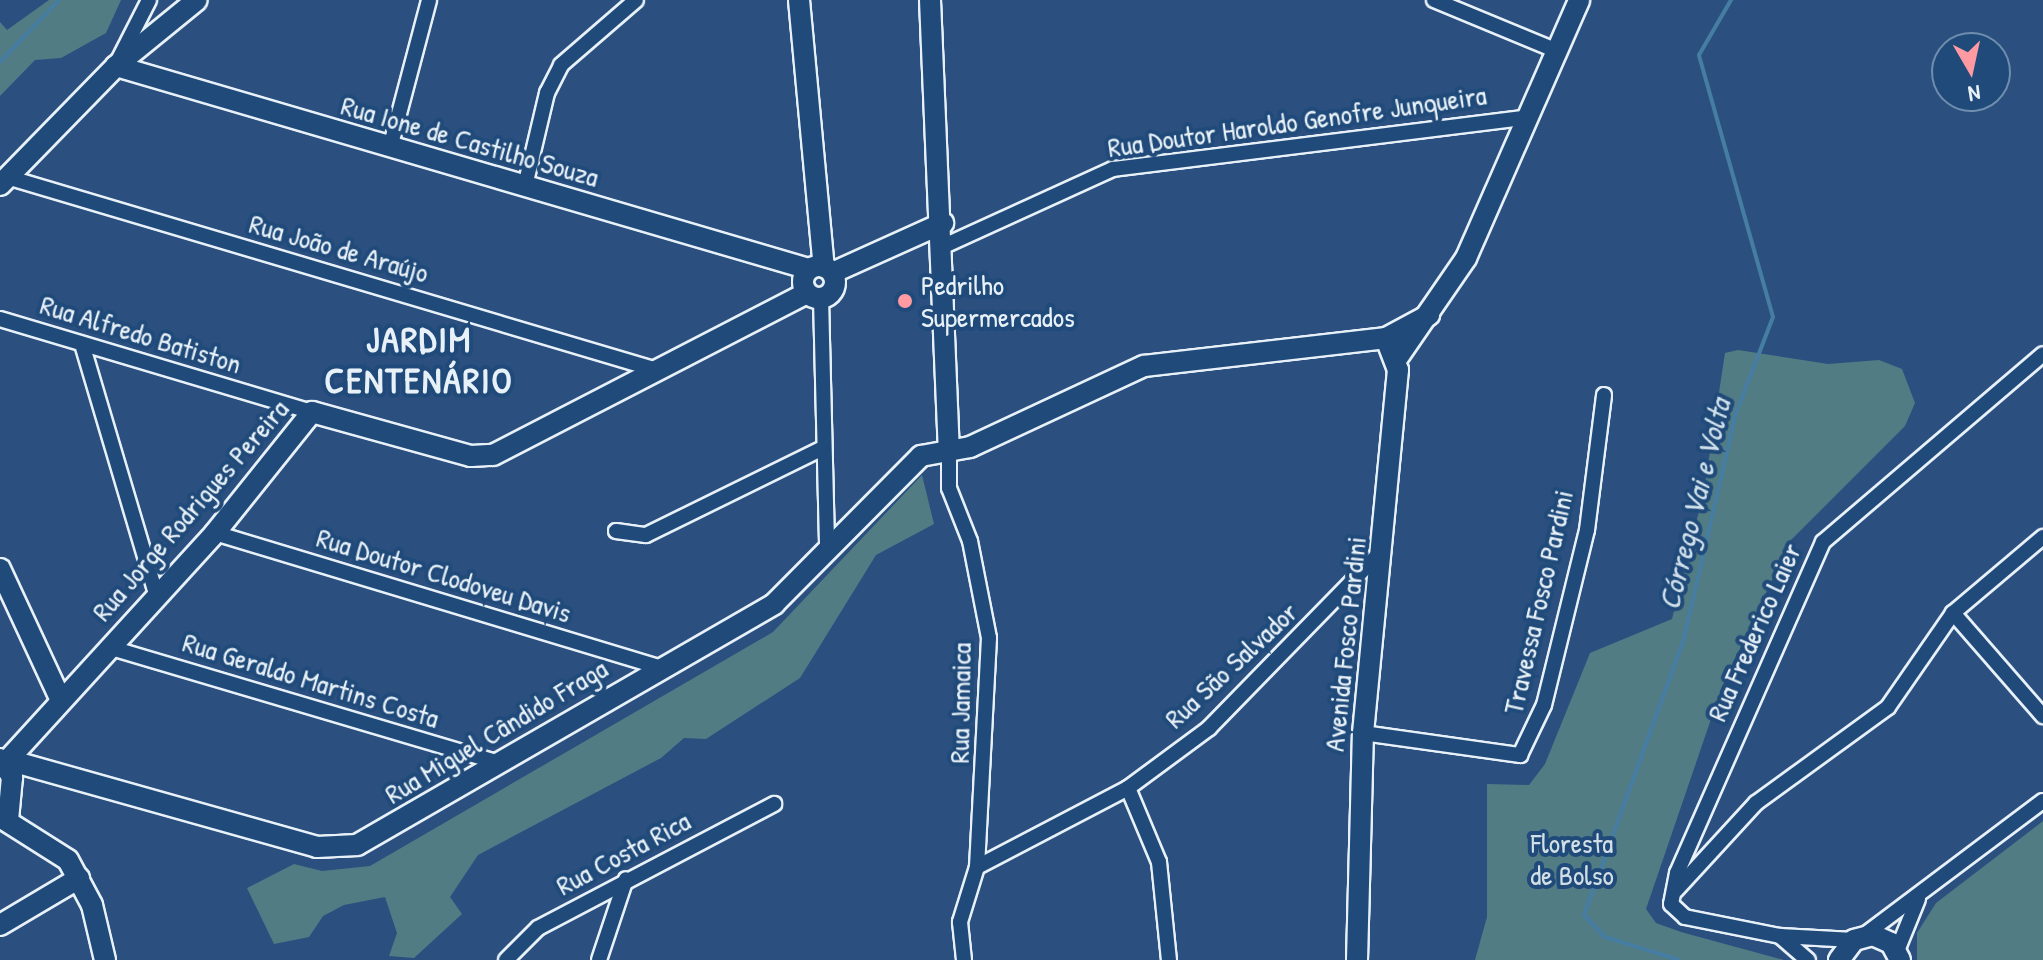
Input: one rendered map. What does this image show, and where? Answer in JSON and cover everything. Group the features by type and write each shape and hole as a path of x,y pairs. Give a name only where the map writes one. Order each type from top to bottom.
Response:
{"street":[{"path":"116,66 149,0"},
{"path":"4,181 116,66 197,0"},
{"path":"390,148 429,0"},
{"path":"525,186 547,93 561,65 636,0"},
{"path":"799,0 821,270 814,295 827,549"},
{"path":"930,0 944,246 949,450"},
{"path":"1434,0 1555,50"},
{"path":"1429,315 1386,338 1398,357 1429,315 1466,258 1579,0"},
{"name":"Rua Ione de Castilho Souza","path":"116,66 390,148 821,270"},
{"name":"Rua Doutor Haroldo Genofre Junqueira","path":"944,246 1113,169 1528,117"},
{"name":"Rua João de Araújo","path":"4,181 657,370"},
{"path":"821,270 943,223"},
{"path":"814,295 833,288 821,270"},
{"name":"Rua Jorge Rodrigues Pereira","path":"5,760 215,533 312,412 471,456 493,455 657,370 814,295"},
{"name":"Rua Alfredo Batiston","path":"0,319 312,412"},
{"name":"Rua Miguel Cândido Fraga","path":"5,760 327,849 368,840 659,667 774,604 921,456 949,450 1144,366 1386,338"},
{"path":"82,344 157,598"},
{"name":"Rua Frederico Laier","path":"1676,890 1717,783 1823,542 2043,354"},
{"name":"Avenida Fosco Pardini","path":"1357,960 1363,733 1398,357"},
{"name":"Travessa Fosco Pardini","path":"1363,733 1520,755 1544,705 1587,530 1604,395"},
{"path":"616,531 646,535 821,449"},
{"name":"Rua Jamaica","path":"949,450 949,488 970,541 989,638 977,867 964,894 964,960"},
{"name":"Rua Doutor Clodoveu Davis","path":"215,533 659,667"},
{"path":"1918,899 1899,956 1882,938 1780,936 1685,917 1671,904 1676,890 1756,803 1888,707 1953,613 2043,537"},
{"name":"Rua São Salvador","path":"977,867 1128,788 1209,728 1382,552"},
{"path":"0,569 60,698"},
{"path":"1953,613 2043,716"},
{"name":"Rua Geraldo Martins Costa","path":"108,647 500,763"},
{"path":"5,760 13,791 4,818 56,848 79,878 105,960"},
{"path":"1128,788 1159,862 1169,960"},
{"path":"1839,960 1858,938 1918,899 2043,801"},
{"name":"Rua Costa Rica","path":"506,960 538,928 626,879 774,804"},
{"path":"0,925 79,878"},
{"path":"599,960 626,879"},
{"path":"1780,936 1808,960"}],"green space":[{"path":"49,0 121,0 106,33 61,58 35,60 0,96 0,22 7,30"},
{"name":"Floresta de Bolso","path":"1738,350 1828,364 1879,360 1902,369 1915,403 1905,426 1790,541 1722,687 1646,909 1656,923 1784,960 1475,960 1487,917 1487,784 1529,785 1545,764 1590,653 1672,619 1704,491 1725,353"},
{"path":"922,475 934,524 876,555 800,678 706,739 684,738 661,758 478,855 450,897 462,914 414,958 389,956 397,933 385,897 344,905 323,916 309,937 274,944 247,888 294,864 322,871 370,866 773,632"},
{"path":"2043,821 2043,960 1917,960 1917,933 1936,903"}],"waterway":[{"path":"0,62 59,0"},
{"name":"Córrego Vai e Volta","path":"1679,960 1605,937 1584,915 1683,642 1735,416 1773,317 1699,55 1731,0"}],"place":[{"name":"Pedrilho Supermercados","path":"905,301"}],"district":[{"name":"JARDIM CENTENÁRIO","path":"419,358"}]}
